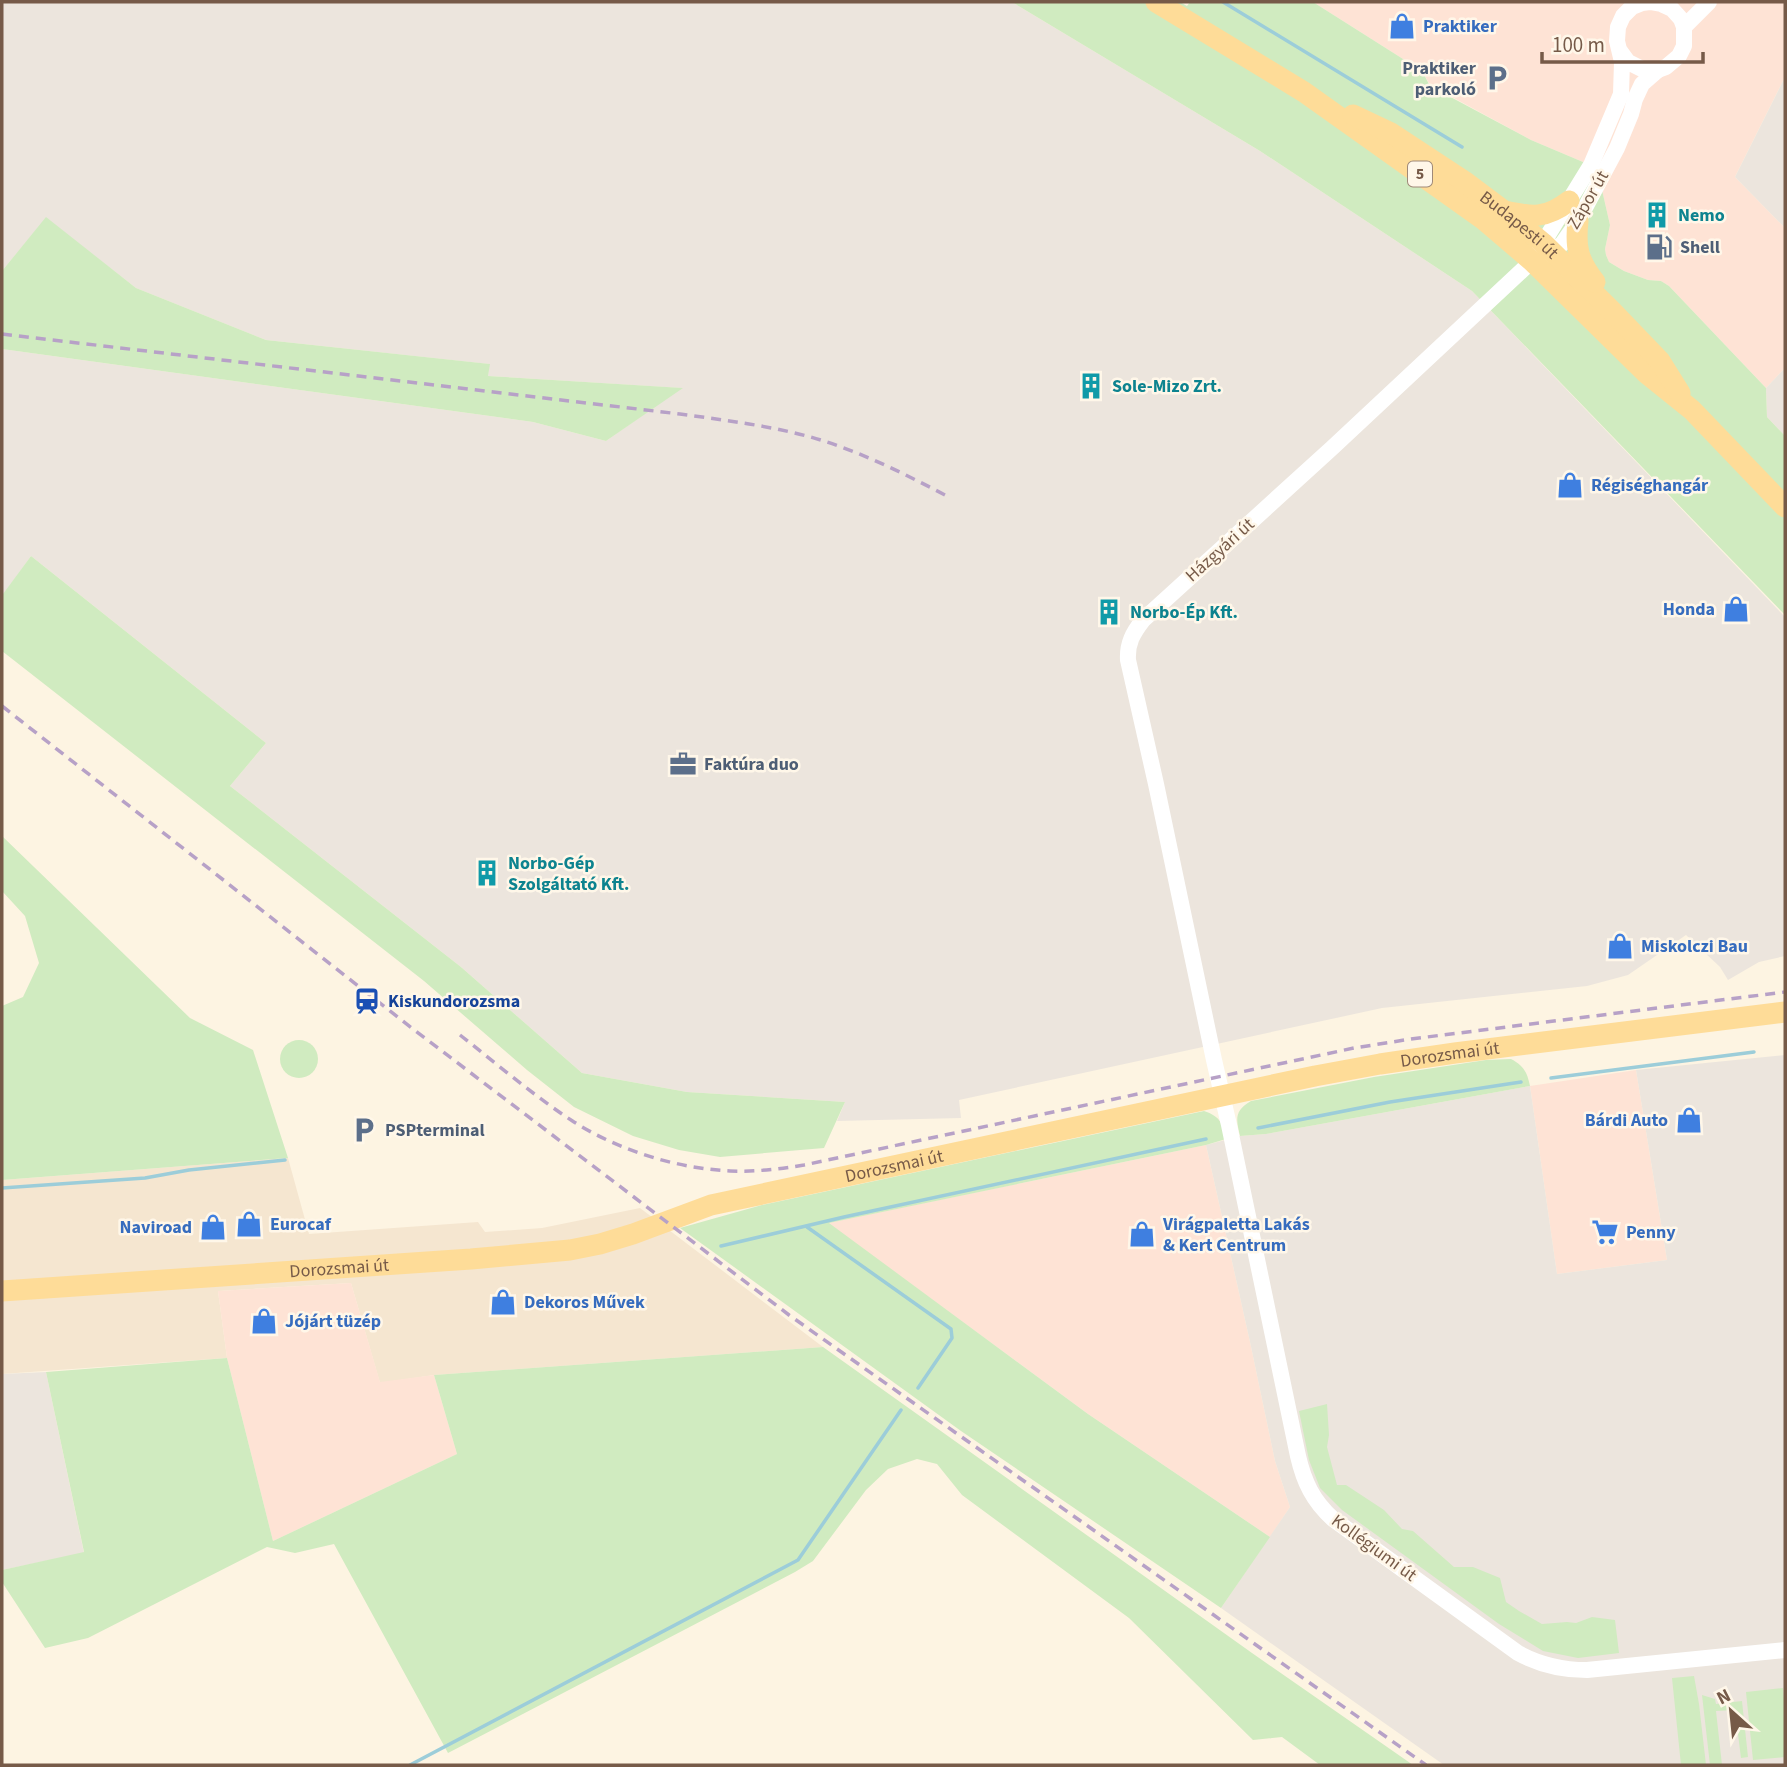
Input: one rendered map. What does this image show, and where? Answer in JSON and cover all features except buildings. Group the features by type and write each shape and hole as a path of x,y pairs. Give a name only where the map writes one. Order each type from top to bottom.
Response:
{"main road":[{"name":"Budapesti út","path":"1156,2 1304,92 1484,220 1543,252 1612,311 1660,361 1692,410"},
{"name":"Budapesti út","path":"1304,92 1391,133 1504,211 1543,252 1646,373 1692,410 1785,507"},
{"path":"1504,211 1540,216 1559,209 1573,211 1577,250 1583,265 1612,311"},
{"name":"Dorozsmai út","path":"2,1291 570,1250 634,1234 711,1205 1222,1095 1380,1064 1785,1012"}],"street":[{"path":"1684,27 1709,2"},
{"name":"Zápor út","path":"1543,252 1573,211 1617,148 1642,84 1658,70 1671,64 1684,46 1681,19 1666,3 1642,3 1632,8 1623,16 1618,27 1617,41 1622,69 1621,94 1573,211"},
{"path":"1620,51 1628,62 1644,70 1658,70"},
{"name":"Házgyári út","path":"1222,1095 1128,660 1130,639 1143,620 1543,252"},
{"name":"Kollégiumi út","path":"1222,1095 1300,1464 1306,1485 1322,1509 1518,1653 1545,1665 1587,1670 1785,1650"}],"shaded area":[{"path":"2,2 1012,2 1260,151 1472,291 1785,617 1785,956 1759,962 1728,980 1720,967 1686,935 1628,975 1587,986 1382,1008 959,1100 961,1118 837,1121 845,1102 687,1092 582,1073 461,967 230,786 266,743 31,556 2,594 2,349 533,422 606,441 681,388 488,376 489,364 266,340 136,288 46,218 2,271"},
{"path":"1313,2 1785,2 1785,77 1735,177 1785,228 1785,368 1766,388 1669,286 1661,281 1648,280 1624,271 1609,262 1605,249 1610,225 1602,190 1609,173 1531,140 1430,85 1422,71"},
{"path":"1785,77 1785,228 1735,177"},
{"path":"1785,368 1785,436 1767,417 1766,388"},
{"path":"1785,1055 1785,1765 1444,1765 1221,1608 1290,1507 1275,1461 1206,1145 1240,1136 1266,1134 1530,1086 1557,1274 1667,1260 1636,1070"},
{"path":"1636,1070 1667,1260 1557,1274 1530,1086"},
{"path":"1206,1145 1275,1461 1290,1507 1270,1537 1088,1414 828,1223"},
{"path":"288,1158 309,1234 478,1222 485,1232 542,1228 640,1208 823,1347 434,1375 380,1383 351,1283 218,1291 227,1358 2,1374 2,1180"},
{"path":"351,1283 380,1382 434,1375 457,1454 273,1541 227,1358 218,1291"},
{"path":"46,1372 84,1553 2,1570 2,1374"}],"green space":[{"path":"1012,2 1180,2 1187,6 1190,2 1313,2 1422,71 1430,86 1531,140 1609,173 1602,190 1610,225 1605,249 1609,262 1624,271 1648,280 1661,281 1669,286 1766,388 1767,417 1785,436 1785,615 1472,291 1260,151"},
{"path":"46,217 136,288 266,340 490,364 488,376 683,388 606,441 533,422 2,349 2,271"},
{"path":"31,556 266,743 230,786 461,967 582,1073 687,1092 845,1102 824,1148 720,1157 679,1150 633,1136 574,1107 424,981 2,651 2,594"},
{"path":"2,836 190,1018 253,1050 288,1158 2,1180 2,1006 23,997 39,963 25,916 2,891"},
{"path":"299,1040 312,1046 318,1059 312,1072 299,1078 286,1072 280,1059 286,1046"},
{"path":"1511,1059 1524,1070 1530,1086 1266,1134 1240,1136 1239,1112 1251,1101 1374,1077 1486,1060"},
{"path":"1204,1111 1220,1121 1226,1139 829,1223 1088,1414 1270,1537 1221,1608 961,1431 680,1228 762,1205"},
{"path":"823,1347 1413,1765 1320,1765 1282,1737 1253,1740 1129,1618 962,1495 937,1464 917,1459 888,1469 866,1490 813,1561 448,1753 334,1544 295,1553 267,1547 88,1638 45,1648 2,1582 2,1570 84,1552 46,1372 227,1358 273,1541 457,1454 434,1375"},
{"path":"1327,1404 1327,1447 1337,1485 1346,1485 1384,1510 1402,1529 1413,1531 1454,1567 1473,1567 1500,1578 1506,1602 1542,1624 1576,1623 1592,1617 1615,1620 1619,1653 1578,1658 1543,1651 1499,1624 1342,1510 1320,1488 1309,1460 1299,1411"},
{"path":"1694,1676 1706,1765 1681,1765 1672,1678"},
{"path":"1783,1688 1785,1757 1753,1760 1746,1692"},
{"path":"1702,1695 1715,1699 1716,1704 1742,1701 1748,1757 1741,1758 1735,1710 1716,1711 1722,1765 1710,1765"}],"waterway":[{"path":"1223,2 1462,147"},
{"path":"1551,1078 1754,1052"},
{"path":"1258,1128 1390,1102 1521,1082"},
{"path":"721,1246 1206,1139"},
{"path":"2,1188 145,1178 189,1170 285,1160"},
{"path":"807,1227 951,1329 952,1338 918,1388"},
{"path":"410,1765 798,1560 901,1410"}],"railway":[{"path":"2,334 680,414 760,426 843,447 945,495"},
{"path":"2,706 413,1029 789,1315 1426,1765"},
{"path":"460,1035 559,1112 610,1141 669,1162 710,1169 749,1171 804,1165 1354,1048 1785,992"}],"place":[{"name":"Praktiker","path":"1402,26"},
{"name":"Praktiker parkoló","path":"1497,78"},
{"name":"Nemo","path":"1657,215"},
{"name":"Shell","path":"1659,247"},
{"name":"Sole-Mizo Zrt.","path":"1091,386"},
{"name":"Régiséghangár","path":"1570,485"},
{"name":"Honda","path":"1736,609"},
{"name":"Norbo-Ép Kft.","path":"1109,612"},
{"name":"Faktúra duo","path":"683,764"},
{"name":"Norbo-Gép Szolgáltató Kft.","path":"487,873"},
{"name":"Miskolczi Bau","path":"1620,946"},
{"name":"Kiskundorozsma","path":"367,1001"},
{"name":"Bárdi Auto","path":"1689,1120"},
{"name":"PSPterminal","path":"364,1130"},
{"name":"Eurocaf","path":"249,1224"},
{"name":"Naviroad","path":"213,1227"},
{"name":"Penny","path":"1605,1232"},
{"name":"Virágpaletta Lakás & Kert Centrum","path":"1142,1234"},
{"name":"Dekoros Művek","path":"503,1302"},
{"name":"Jójárt tüzép","path":"264,1321"}]}
